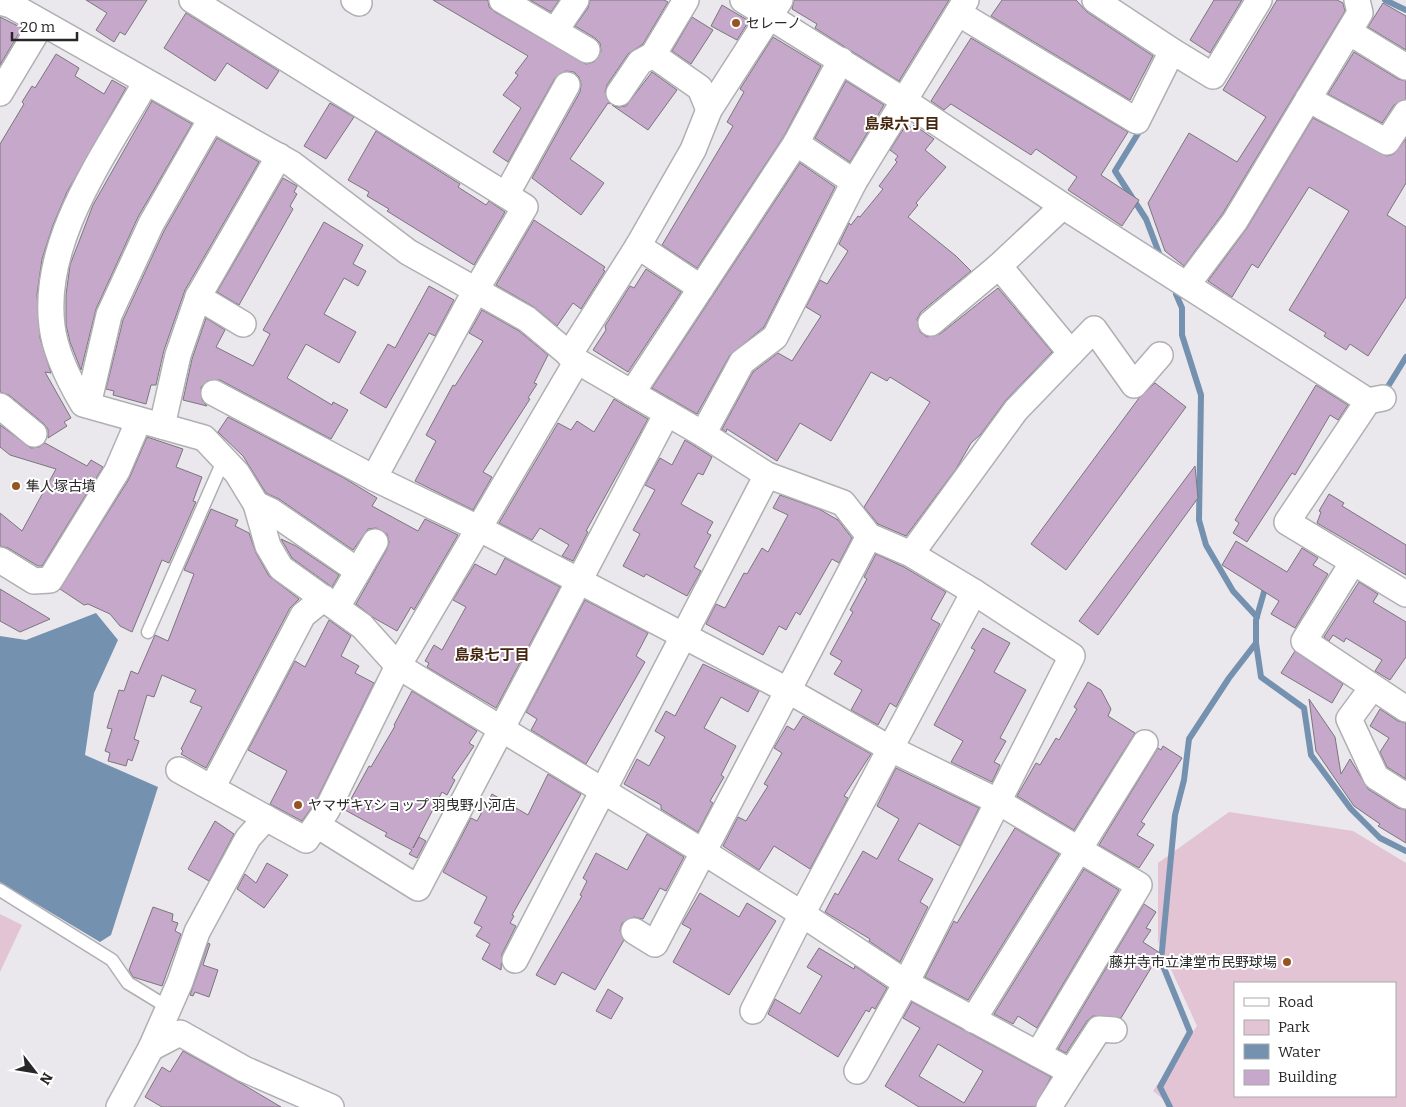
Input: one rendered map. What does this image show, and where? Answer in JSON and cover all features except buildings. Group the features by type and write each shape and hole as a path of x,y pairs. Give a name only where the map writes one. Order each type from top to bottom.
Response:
{"street":[{"path":"192,0 524,206 374,478"},
{"path":"502,0 587,50"},
{"path":"555,31 576,0"},
{"path":"619,93 640,62 653,54 686,0"},
{"path":"743,0 775,9 840,60 1063,206 1376,400 1287,522 1406,594"},
{"path":"1096,0 1213,76 1259,0"},
{"path":"1188,285 1235,221 1349,32 1360,13 1357,0"},
{"path":"0,2 11,5 279,156 408,252 527,320 573,358 703,434 767,475 842,504 869,536 911,554 974,592 1072,656 906,982 858,1071"},
{"path":"703,434 742,362 775,337 854,182 962,7 1137,121 1172,51"},
{"path":"179,770 306,840 328,810 398,666 480,530 573,358 693,150 709,110 775,9"},
{"path":"0,93 42,23"},
{"path":"1349,32 1406,67"},
{"path":"653,54 700,88 709,110"},
{"path":"632,393 796,143 840,60"},
{"path":"146,82 80,200 59,248 52,297 52,327 68,377 82,404 204,438 237,473 256,504 268,546 281,568 362,626 398,666 702,851 906,982 1071,1072"},
{"path":"506,195 567,84"},
{"path":"1308,99 1387,142 1406,113"},
{"path":"88,405 109,315 151,224 212,119"},
{"path":"796,143 854,182"},
{"path":"162,426 178,355 198,298 279,156"},
{"path":"931,323 999,266 1063,206"},
{"path":"638,246 701,288"},
{"path":"999,266 1071,353"},
{"path":"198,298 243,324"},
{"path":"911,554 1016,410 1094,329 1134,385 1160,355"},
{"path":"214,393 374,478 480,530 789,691 890,748 997,801 1139,885 1038,1054"},
{"path":"0,406 34,434"},
{"path":"317,825 418,888 666,413"},
{"path":"0,560 34,581 50,580 118,471 139,420"},
{"path":"515,960 767,475"},
{"path":"256,504 271,511 358,570"},
{"path":"634,931 655,944 702,851 789,691 869,536"},
{"path":"212,788 304,615 330,602 358,570 375,542"},
{"path":"1353,562 1304,641 1406,709"},
{"path":"753,1011 802,914 974,592"},
{"path":"1372,688 1349,719 1376,777 1406,796"},
{"path":"973,1020 1145,743"},
{"path":"118,1107 169,1008 197,932 248,838 266,818"},
{"path":"1049,1107 1098,1029 1114,1030"},
{"path":"150,1048 180,1032 244,1069 331,1107"}],"lane":[{"path":"148,632 224,460"},
{"path":"0,890 112,960 128,983 169,1008"}],"green space":[{"name":"藤井寺市立津堂市民野球場","path":"1229,812 1353,831 1406,863 1406,1107 1173,1107 1153,1091 1197,1026 1158,941 1158,863"},
{"path":"0,914 22,925 0,972"}],"water":[{"path":"96,613 118,640 94,693 85,755 158,787 111,935 100,942 0,882 0,636 26,640"}],"waterway":[{"path":"1385,0 1406,10"},
{"path":"1142,127 1115,171 1146,219 1159,253"},
{"path":"1176,294 1182,308 1182,335 1201,395 1199,520 1206,545 1233,591 1257,617"},
{"path":"1384,393 1406,357"},
{"path":"1170,1107 1160,1087 1190,1032 1161,961 1175,815 1184,780 1189,739 1229,678 1256,643 1256,620 1266,585"},
{"path":"1256,643 1261,677 1304,708 1311,755 1351,809 1380,838 1406,851"}],"place":[{"name":"セレーノ","path":"736,23"},
{"name":"隼人塚古墳","path":"16,486"},
{"name":"ヤマザキYショップ 羽曳野小河店","path":"298,805"},
{"name":"藤井寺市立津堂市民野球場","path":"1287,962"}],"district":[{"name":"島泉六丁目","path":"902,124"},
{"name":"島泉七丁目","path":"492,655"}]}
